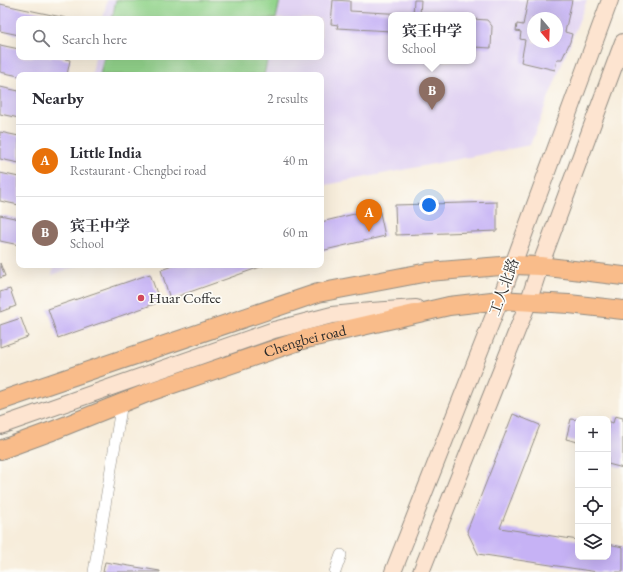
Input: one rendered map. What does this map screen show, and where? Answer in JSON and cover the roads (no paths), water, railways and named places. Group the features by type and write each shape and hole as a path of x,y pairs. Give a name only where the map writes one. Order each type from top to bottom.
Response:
{"main road":[{"name":"工人北路","path":"393,572 500,300 610,0"},
{"name":"工人北路","path":"421,572 528,303 540,266 623,42"},
{"path":"0,401 318,293 428,272 513,265 540,266 623,276"},
{"name":"Chengbei road","path":"0,450 52,431 122,402 302,340 449,306 500,300 528,303 569,304 623,310"},
{"path":"0,426 274,330 332,315 449,306"}],"street":[{"path":"94,572 122,402"},
{"path":"335,572 341,555"}],"place":[{"name":"宾王中学","path":"432,110"},
{"name":"Little India","path":"369,232"},
{"name":"Huar Coffee","path":"141,298"}]}
